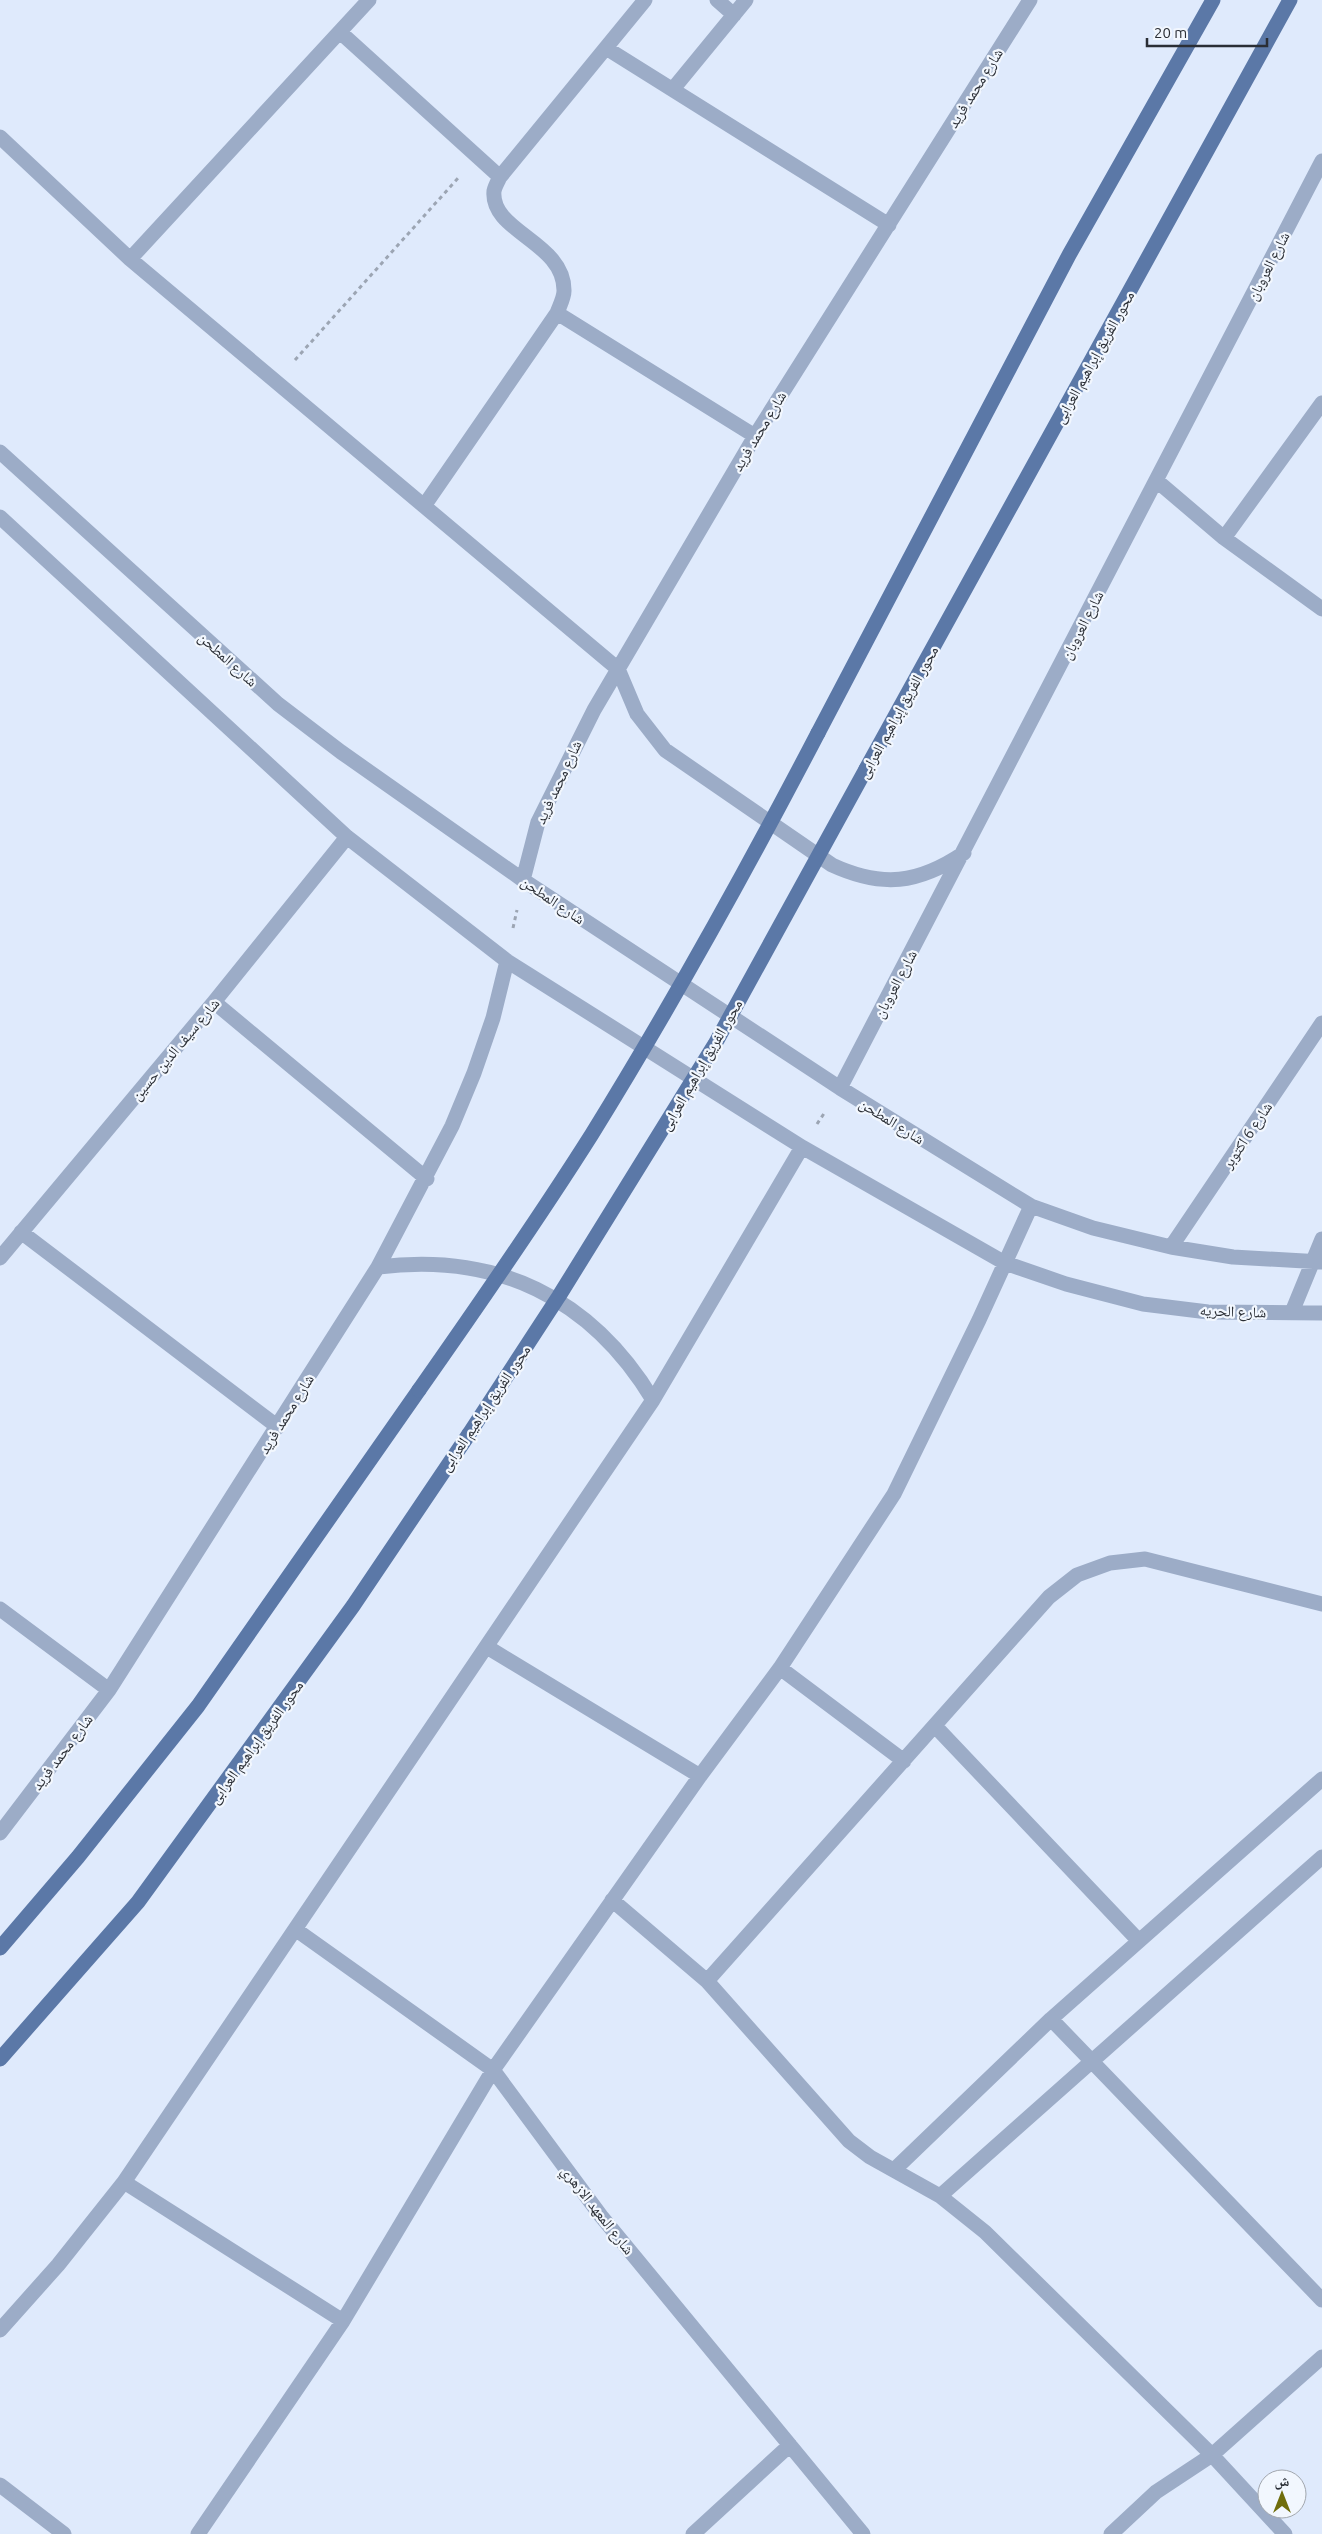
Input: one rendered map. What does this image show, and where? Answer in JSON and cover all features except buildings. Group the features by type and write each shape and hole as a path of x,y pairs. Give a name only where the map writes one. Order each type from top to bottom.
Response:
{"main road":[{"path":"0,1948 78,1857 198,1706 507,1264 591,1135 671,1003 747,869 1069,256 1213,0"},
{"name":"محور الفريق إبراهيم العرابى","path":"0,2058 138,1902 354,1606 560,1296 705,1060 1290,0"}],"street":[{"path":"130,259 369,0"},
{"path":"424,506 557,313 565,292 561,270 547,252 505,218 496,206 494,191 500,177 645,0"},
{"path":"717,0 734,15"},
{"path":"673,89 746,0"},
{"name":"شارع محمد فريد","path":"523,880 541,814 574,747 618,669 755,436 1030,0"},
{"path":"340,32 500,177"},
{"path":"606,48 889,225"},
{"path":"0,137 130,259 618,669 637,714 665,750 832,865 852,875 874,880 897,880 929,873 944,867 964,853"},
{"name":"شارع العروبان","path":"840,1088 964,853 1322,160"},
{"path":"557,313 755,436"},
{"path":"1224,538 1322,403"},
{"name":"شارع المطحن","path":"0,452 278,704 341,752 523,880 840,1088 1031,1206 1093,1228 1170,1247"},
{"path":"1157,481 1224,538 1322,608"},
{"path":"0,517 347,837 507,961 802,1147 1005,1263"},
{"name":"شارع سيف الدين حسين","path":"0,1258 214,1002 347,837"},
{"name":"شارع محمد فريد","path":"0,1833 109,1690 378,1267 452,1126 474,1073 493,1018 507,961"},
{"path":"214,1002 426,1178"},
{"name":"شارع 6 اكتوبر","path":"1170,1247 1322,1022"},
{"path":"0,2330 58,2264 124,2182 487,1647 653,1400 802,1147"},
{"path":"198,2534 342,2322 493,2070 700,1776 780,1668 894,1494 1031,1206"},
{"path":"21,1232 278,1427"},
{"path":"1292,1312 1317,1263 1322,1239"},
{"path":"1170,1247 1233,1257 1317,1263"},
{"path":"378,1267 410,1263 443,1263 476,1268 506,1276 537,1288 566,1304 615,1347 636,1372 653,1400"},
{"name":"شارع الحريه","path":"1005,1263 1066,1284 1144,1304 1208,1312 1322,1313"},
{"path":"707,1981 1049,1597 1077,1575 1110,1563 1145,1559 1322,1604"},
{"path":"0,1608 109,1690"},
{"path":"487,1647 700,1776"},
{"path":"780,1668 904,1761"},
{"path":"935,1726 1140,1941"},
{"path":"894,2170 1051,2019 1322,1779"},
{"path":"940,2196 1322,1857"},
{"path":"612,1900 707,1981 850,2141 870,2157 940,2196 985,2232 1212,2454 1285,2534"},
{"name":"شارع المعهد الازهري","path":"295,1930 493,2070 601,2216 863,2534"},
{"path":"1051,2019 1322,2300"},
{"path":"124,2182 342,2322"},
{"path":"1111,2534 1156,2492 1212,2454 1322,2357"},
{"path":"693,2534 790,2445"},
{"path":"0,2486 64,2534"}],"path":[{"path":"276,381 477,156"},
{"path":"507,961 523,880"},
{"path":"802,1147 840,1088"}]}
